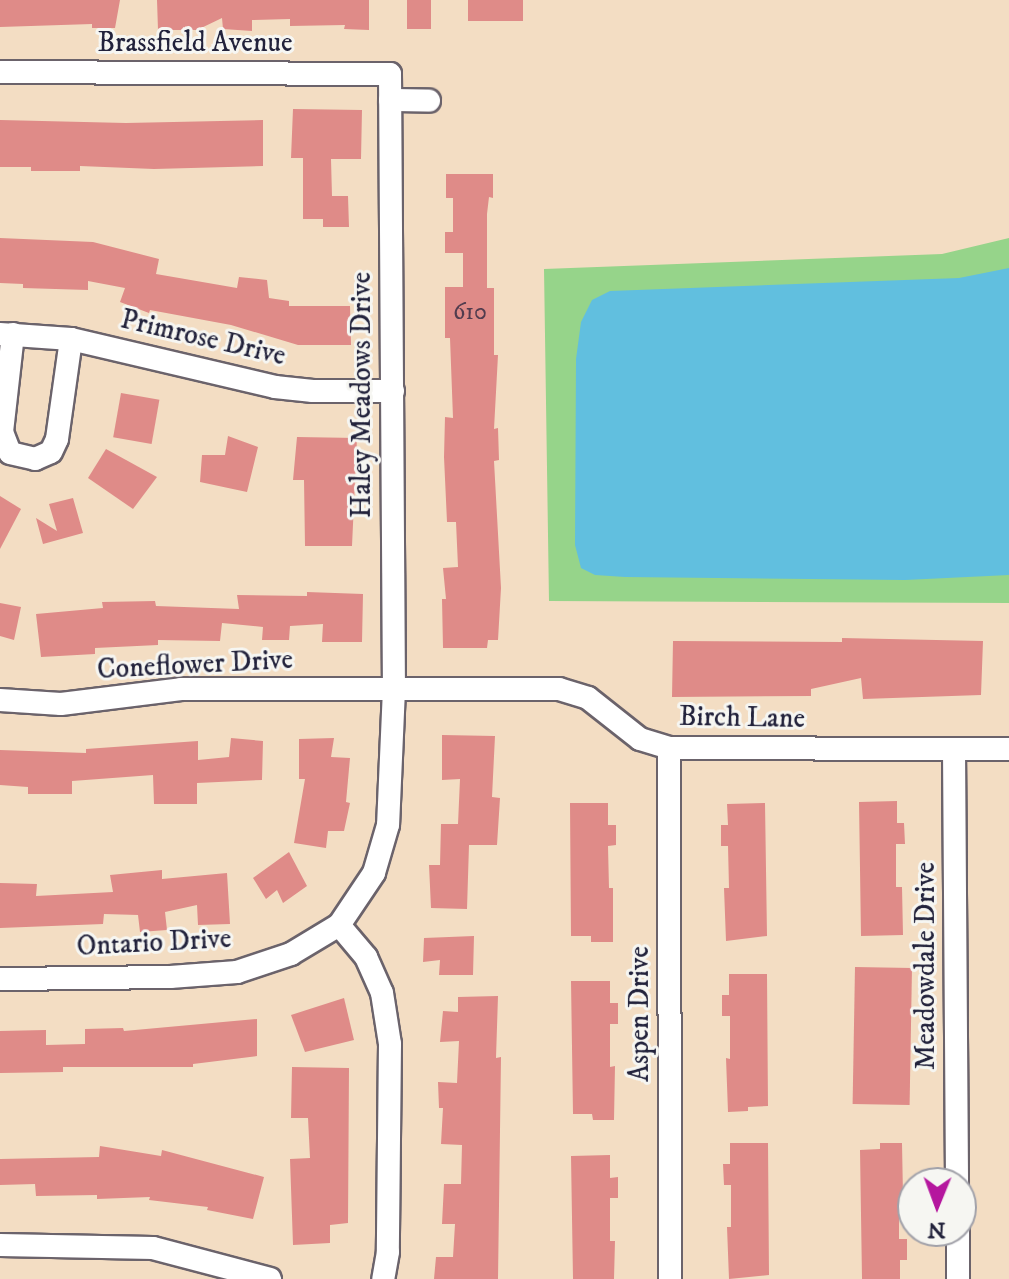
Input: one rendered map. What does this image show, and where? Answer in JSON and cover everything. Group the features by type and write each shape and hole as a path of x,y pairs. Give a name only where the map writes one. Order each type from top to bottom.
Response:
{"street":[{"name":"Brassfield Avenue","path":"0,72 390,74"},
{"name":"Haley Meadows Drive","path":"390,74 394,689"},
{"path":"390,100 429,101"},
{"path":"6,334 2,432 10,453 35,459 51,452 57,439 71,339"},
{"name":"Primrose Drive","path":"6,334 71,339 275,387 313,391 393,391"},
{"name":"Coneflower Drive","path":"0,700 61,704 181,689 394,689"},
{"name":"Birch Lane","path":"394,689 559,689 588,698 640,739 669,748 1009,749"},
{"name":"Ontario Drive","path":"0,979 170,977 237,972 291,954 339,925 374,873 388,825 394,689"},
{"name":"Aspen Drive","path":"669,748 670,1279"},
{"name":"Meadowdale Drive","path":"954,749 957,1167"},
{"path":"339,925 366,957 382,993 390,1044 388,1252 383,1279"},
{"path":"0,1245 153,1248 270,1279"},
{"path":"958,1247 958,1279"}],"green space":[{"path":"1009,238 1009,603 549,601 544,269 942,254"}],"water":[{"path":"1009,268 1009,575 905,580 625,577 595,575 581,568 575,545 576,359 581,322 592,300 610,291 959,278"}],"building":[{"path":"0,0 120,0 115,28 92,28 92,24 0,27"},
{"path":"157,0 369,0 369,30 344,29 345,25 290,26 290,19 252,20 252,31 223,29 222,18 197,30 158,30"},
{"path":"407,0 431,0 431,29 407,29"},
{"path":"468,0 523,0 523,21 468,21"},
{"path":"293,109 362,110 361,159 331,159 332,196 348,196 349,227 323,227 323,219 303,219 303,158 291,158"},
{"path":"0,120 126,123 263,120 263,166 154,169 80,166 80,171 31,171 31,167 0,167"},
{"path":"446,174 493,174 493,198 489,197 487,214 487,288 494,288 494,355 498,355 494,429 498,428 499,460 494,461 501,588 498,640 488,640 487,648 443,648 442,599 446,599 443,568 458,567 456,522 447,522 445,417 453,418 450,338 445,338 445,287 463,287 463,253 445,253 445,232 453,232 453,198 446,198"},
{"path":"0,238 93,242 159,259 156,274 237,288 239,277 267,280 269,298 289,301 289,306 350,306 351,345 298,345 231,325 150,310 149,313 120,302 125,288 88,281 88,290 23,288 23,284 0,283"},
{"path":"121,393 159,400 152,444 113,437"},
{"path":"228,436 258,447 247,492 200,482 202,455 225,455"},
{"path":"297,437 357,438 352,546 305,546 304,480 293,480"},
{"path":"106,449 157,477 133,509 88,478"},
{"path":"0,496 21,509 0,549"},
{"path":"73,498 83,533 43,544 36,518 57,531 49,504"},
{"path":"307,592 363,594 362,642 322,642 323,624 290,626 289,640 262,640 263,627 222,623 220,641 158,640 158,645 95,648 95,654 41,657 36,614 103,608 102,602 155,601 156,606 239,609 237,595 307,596"},
{"path":"0,603 21,607 14,640 0,636"},
{"path":"842,638 983,641 981,695 863,699 861,678 811,689 811,696 672,697 673,641 842,642"},
{"path":"442,735 495,736 492,797 500,798 497,845 469,845 467,909 431,908 429,865 440,865 441,824 458,824 460,779 442,780"},
{"path":"231,738 263,741 262,780 197,783 197,804 154,804 153,775 72,781 72,794 28,794 28,787 0,785 0,750 86,753 86,749 198,741 198,760 229,757"},
{"path":"334,738 331,757 350,758 346,802 350,803 344,831 328,831 326,848 294,843 305,779 299,779 299,739"},
{"path":"897,801 897,823 904,823 905,844 896,844 896,887 902,887 903,935 861,936 859,802"},
{"path":"570,803 608,803 608,825 616,825 616,845 608,846 609,888 613,888 613,942 591,942 591,936 571,936"},
{"path":"765,803 767,936 726,941 724,888 729,888 728,846 721,846 721,825 728,825 727,804"},
{"path":"289,852 307,886 283,903 277,890 266,899 253,878"},
{"path":"162,870 162,879 227,873 230,924 198,925 197,905 165,912 167,930 140,932 138,915 104,914 103,924 0,928 0,883 37,884 36,896 113,892 110,875"},
{"path":"474,936 473,975 439,975 440,960 423,962 424,938"},
{"path":"855,967 912,968 910,1105 853,1104"},
{"path":"729,974 767,974 768,1106 748,1107 748,1111 728,1112 726,1058 730,1059 730,1016 722,1016 722,995 729,995"},
{"path":"571,981 610,981 610,1003 618,1003 618,1024 610,1024 610,1067 615,1066 614,1120 593,1120 592,1114 573,1114"},
{"path":"498,996 496,1058 501,1057 498,1279 434,1279 436,1257 453,1257 455,1224 442,1224 444,1184 461,1184 462,1145 441,1144 443,1108 439,1108 438,1082 457,1083 459,1041 440,1042 443,1011 458,1012 458,997"},
{"path":"344,998 354,1040 305,1052 291,1015"},
{"path":"257,1019 257,1056 193,1064 193,1067 63,1067 63,1072 0,1073 0,1031 46,1030 46,1045 85,1044 85,1029 123,1028 124,1031"},
{"path":"292,1067 349,1068 348,1223 330,1225 330,1243 293,1245 290,1159 310,1158 308,1118 291,1118"},
{"path":"730,1143 768,1143 769,1275 729,1279 727,1227 731,1227 731,1185 724,1185 723,1164 730,1164"},
{"path":"880,1143 902,1143 902,1167 897,1167 897,1247 907,1247 907,1260 900,1260 900,1279 862,1279 860,1150 880,1149"},
{"path":"100,1146 161,1156 162,1150 264,1177 253,1219 207,1210 208,1207 149,1200 150,1197 97,1199 97,1195 36,1196 35,1184 0,1185 0,1159 99,1157"},
{"path":"610,1155 610,1178 618,1177 618,1198 610,1198 610,1241 615,1241 614,1279 573,1279 571,1156"}]}
